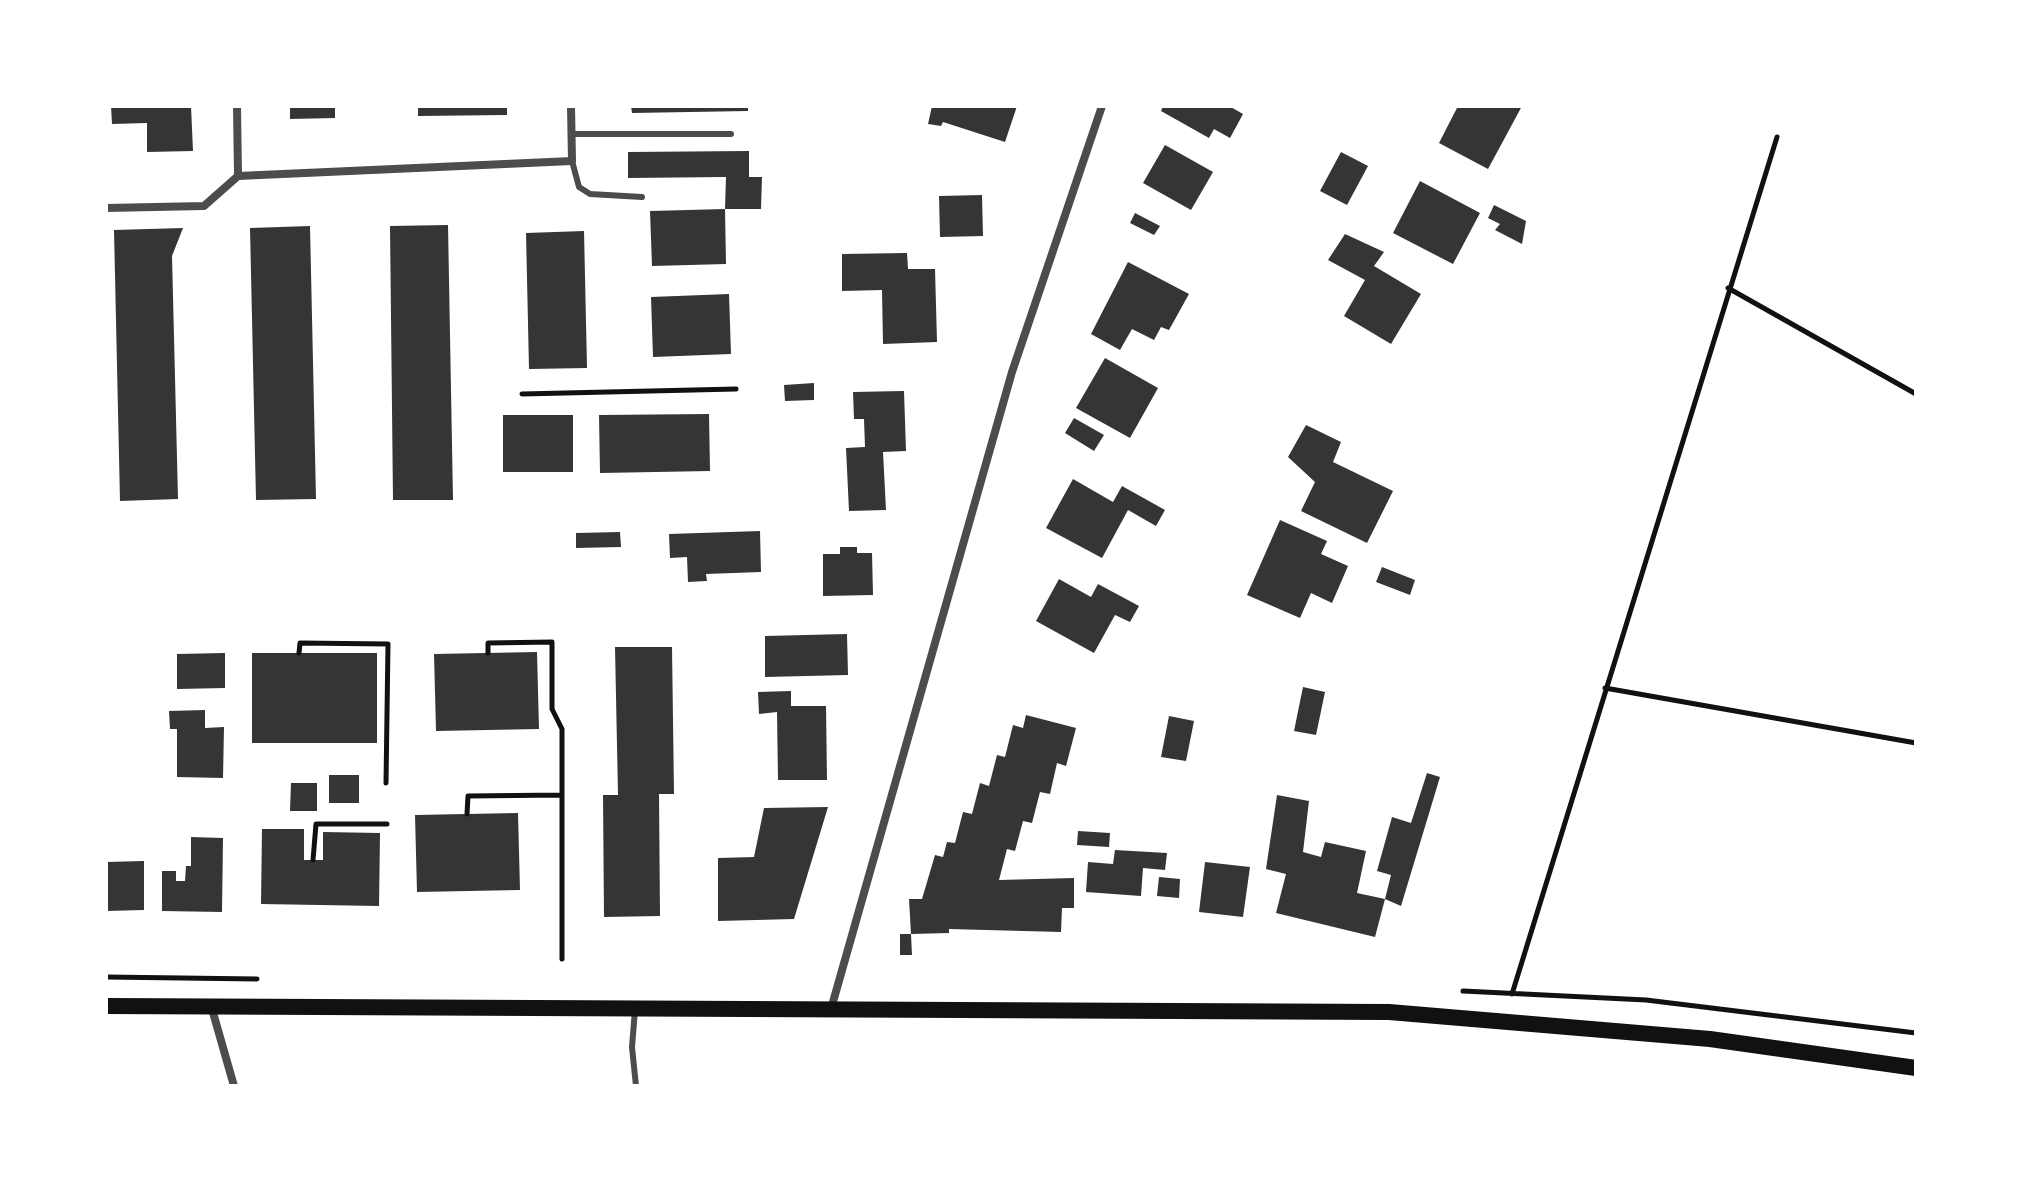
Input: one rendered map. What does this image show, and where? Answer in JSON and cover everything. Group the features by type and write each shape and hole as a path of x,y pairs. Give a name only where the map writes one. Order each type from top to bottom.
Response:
{"main road":[{"path":"106,1006 212,1009 1389,1012 1710,1039 1916,1068"}],"street":[{"path":"237,106 238,176"},
{"path":"106,208 204,206 238,176 572,161 571,106"},
{"path":"831,1009 1012,372 1102,106"},
{"path":"212,1009 234,1086"}],"lane":[{"path":"572,134 731,134"},
{"path":"572,161 579,187 590,194 642,197"},
{"path":"635,1008 632,1047 636,1086"}],"path":[{"path":"1506,1022 1517,974 1777,137"},
{"path":"1728,288 1916,394"},
{"path":"522,394 736,389"},
{"path":"488,653 488,643 552,642 552,709 562,729 562,959"},
{"path":"299,653 300,643 388,644 386,783"},
{"path":"1605,688 1916,743"},
{"path":"467,814 468,796 562,795"},
{"path":"313,860 316,824 387,824"}],"building":[{"path":"111,106 191,106 193,151 147,152 147,123 112,124"},
{"path":"290,106 335,106 335,118 290,119"},
{"path":"418,106 507,106 507,115 418,116"},
{"path":"631,106 748,106 748,111 632,113"},
{"path":"932,106 1017,106 1005,142 943,122 941,126 928,124"},
{"path":"1163,106 1229,106 1243,114 1230,138 1214,129 1209,138 1161,111"},
{"path":"1458,106 1522,106 1488,169 1439,143"},
{"path":"1165,145 1213,172 1191,210 1143,183"},
{"path":"749,151 749,177 762,177 761,209 725,209 726,177 628,178 628,152"},
{"path":"1341,152 1368,166 1347,205 1320,191"},
{"path":"1420,181 1480,213 1453,264 1393,233"},
{"path":"982,195 983,236 940,237 939,196"},
{"path":"1494,205 1526,221 1522,244 1495,230 1500,224 1488,218"},
{"path":"725,209 726,264 652,266 650,211"},
{"path":"1135,213 1160,226 1154,235 1130,223"},
{"path":"448,225 453,500 393,500 390,226"},
{"path":"310,226 316,499 256,500 250,228"},
{"path":"183,228 172,256 178,499 120,501 114,230"},
{"path":"584,231 587,368 529,369 526,233"},
{"path":"1345,234 1384,252 1374,266 1421,294 1391,344 1344,316 1365,280 1328,260"},
{"path":"907,253 908,269 935,269 937,342 883,344 882,290 842,291 842,254"},
{"path":"1128,262 1189,294 1169,330 1161,327 1154,340 1132,329 1120,350 1091,334"},
{"path":"729,294 731,354 653,357 651,297"},
{"path":"1105,358 1158,388 1130,438 1076,408"},
{"path":"814,383 814,400 785,401 784,385"},
{"path":"904,391 906,451 883,452 886,510 849,511 846,448 865,447 864,419 854,419 853,392"},
{"path":"709,414 710,471 600,473 599,415"},
{"path":"503,415 573,415 573,472 503,472"},
{"path":"1074,418 1104,435 1094,451 1065,433"},
{"path":"1306,425 1341,442 1333,462 1393,491 1367,543 1301,511 1315,482 1288,457"},
{"path":"1073,479 1113,502 1122,486 1165,510 1156,526 1128,510 1102,558 1046,528"},
{"path":"1280,520 1327,541 1321,554 1348,566 1332,603 1311,593 1300,618 1247,595"},
{"path":"760,531 761,572 706,574 707,581 688,582 687,557 670,558 669,534"},
{"path":"620,532 621,547 576,548 576,533"},
{"path":"840,547 857,547 857,553 872,553 873,595 823,596 823,554 840,554"},
{"path":"1382,567 1415,580 1410,595 1376,582"},
{"path":"1059,579 1091,597 1098,584 1139,606 1130,622 1115,615 1094,653 1036,621"},
{"path":"847,634 848,675 765,677 765,636"},
{"path":"615,647 672,647 674,794 659,794 660,916 604,917 603,795 618,795"},
{"path":"537,652 539,729 436,731 434,654"},
{"path":"225,653 225,688 177,689 177,654"},
{"path":"252,653 377,653 377,743 252,743"},
{"path":"1303,687 1325,692 1316,735 1294,731"},
{"path":"791,691 791,706 826,706 827,780 778,780 777,712 759,714 758,692"},
{"path":"205,710 205,728 224,727 223,778 177,777 177,729 170,729 169,711"},
{"path":"1026,715 1076,728 1066,766 1057,763 1050,794 1040,792 1032,823 1023,821 1015,851 1007,849 999,880 1074,878 1074,908 1062,908 1061,932 949,929 949,933 911,934 909,899 922,899 935,855 943,857 947,842 955,843 963,812 972,814 980,783 989,786 997,755 1005,757 1013,725 1023,728"},
{"path":"1169,716 1194,721 1186,761 1161,757"},
{"path":"1427,773 1440,777 1401,906 1385,899 1391,875 1377,871 1392,817 1411,823"},
{"path":"329,775 359,775 359,803 329,803"},
{"path":"291,783 317,783 317,811 290,811"},
{"path":"1277,795 1309,801 1303,852 1321,857 1325,842 1366,851 1357,893 1385,899 1375,937 1276,913 1286,874 1266,869"},
{"path":"828,807 794,919 718,921 718,858 754,857 764,808"},
{"path":"518,813 520,890 417,892 415,815"},
{"path":"262,829 304,829 304,860 323,860 323,832 380,833 379,906 261,904"},
{"path":"1078,831 1110,833 1109,847 1077,845"},
{"path":"191,837 223,838 222,912 162,911 162,871 176,871 176,881 185,881 186,866 191,866"},
{"path":"1115,850 1167,853 1165,870 1143,868 1141,896 1086,892 1088,862 1113,864"},
{"path":"144,861 144,910 106,911 106,862"},
{"path":"1205,862 1250,867 1243,917 1199,912"},
{"path":"1159,877 1180,879 1179,898 1157,896"},
{"path":"900,934 911,934 912,955 900,955"}]}
